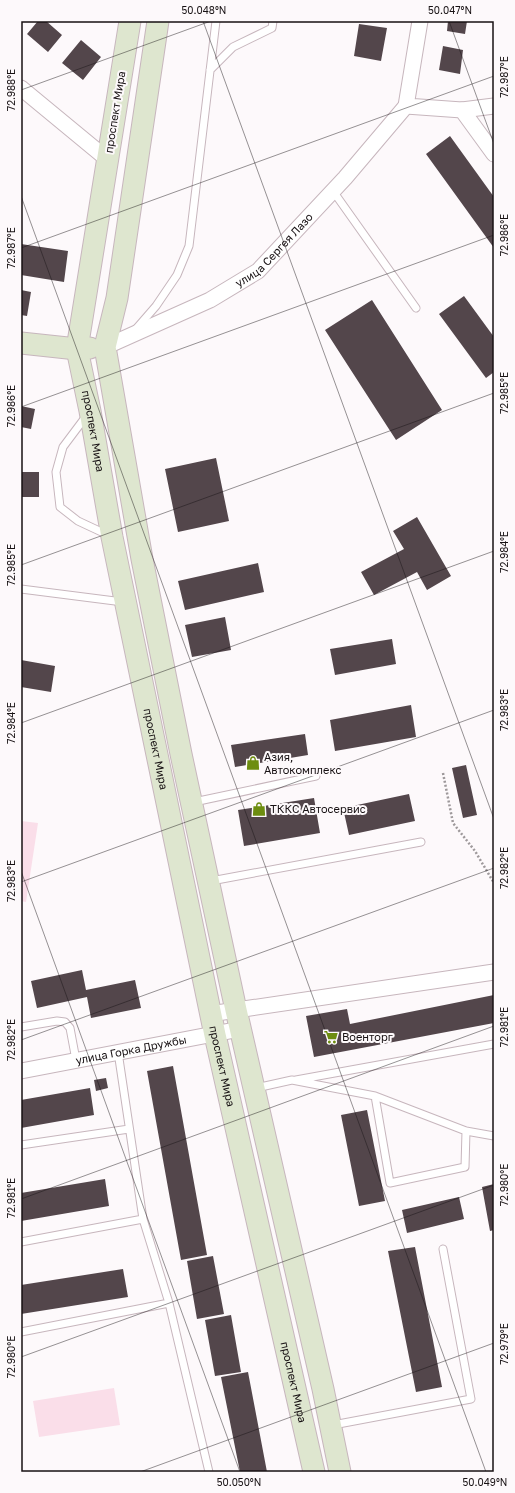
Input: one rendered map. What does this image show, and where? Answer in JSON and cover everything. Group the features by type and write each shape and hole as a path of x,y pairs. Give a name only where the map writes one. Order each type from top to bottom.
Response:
{"main road":[{"name":"проспект Мира","path":"130,21 77,349 90,411 112,536 214,1035 314,1472"},
{"name":"проспект Мира","path":"158,21 117,298 105,347 142,559 191,802 238,1019 340,1472"},
{"path":"21,343 77,349 105,347"}],"street":[{"path":"420,21 406,106 462,110 494,106"},
{"path":"21,88 107,159"},
{"name":"улица Сергея Лазо","path":"105,347 210,300 258,271 334,191 406,106"},
{"path":"462,110 494,154"},
{"path":"210,1014 238,1019 494,972"},
{"name":"улица Горка Дружбы","path":"21,1070 214,1035 238,1019"}],"lane":[{"path":"129,337 156,306 177,275 189,246 216,21"},
{"path":"210,70 233,47 272,28 273,21"},
{"path":"334,191 416,308"},
{"path":"90,411 63,447 56,472 60,507 78,521 112,536"},
{"path":"21,589 126,602"},
{"path":"191,802 316,776"},
{"path":"208,882 421,842"},
{"path":"21,1027 57,1021 65,1022 70,1028 76,1060"},
{"path":"254,1089 292,1080 494,1044"},
{"path":"118,1052 128,1129 143,1219 169,1303 208,1472"},
{"path":"292,1080 375,1096 466,1131 494,1136"},
{"path":"375,1096 390,1183 465,1167 466,1131"},
{"path":"21,1145 128,1129"},
{"path":"21,1242 143,1219"},
{"path":"330,1425 471,1399 443,1249"},
{"path":"21,1332 169,1303"}],"path":[{"path":"443,773 453,823 476,851 494,883"}],"shaded area":[{"path":"21,821 38,823 26,902 21,901"},
{"path":"114,1388 120,1425 39,1437 33,1401"}],"building":[{"path":"38,21 46,21 62,35 48,52 27,34"},
{"path":"448,21 467,21 465,34 447,31"},
{"path":"359,24 387,28 381,61 354,56"},
{"path":"81,40 101,57 83,80 62,63"},
{"path":"443,46 463,50 460,74 439,70"},
{"path":"450,136 494,197 494,248 426,154"},
{"path":"21,244 68,251 64,282 21,275"},
{"path":"21,290 31,292 27,316 21,315"},
{"path":"464,296 494,337 494,372 486,378 439,314"},
{"path":"372,300 442,410 396,440 325,330"},
{"path":"21,406 35,409 31,429 21,427"},
{"path":"216,458 229,521 178,532 165,469"},
{"path":"21,472 39,472 39,497 21,497"},
{"path":"417,517 451,576 427,590 417,572 374,595 361,572 404,549 393,531"},
{"path":"258,563 264,592 185,610 178,581"},
{"path":"225,617 231,650 192,657 185,625"},
{"path":"392,639 396,664 335,675 330,649"},
{"path":"21,660 55,666 51,692 21,687"},
{"path":"411,705 416,737 335,751 330,720"},
{"path":"305,734 308,755 235,767 231,745"},
{"path":"466,765 477,815 463,818 452,768"},
{"path":"409,794 415,821 349,835 343,808"},
{"path":"314,798 320,833 244,846 238,810"},
{"path":"82,970 86,990 135,980 141,1008 91,1018 87,997 37,1008 31,981"},
{"path":"494,995 494,1023 314,1057 306,1016 347,1009 350,1024"},
{"path":"173,1066 207,1255 181,1260 147,1071"},
{"path":"106,1078 108,1088 96,1091 94,1080"},
{"path":"90,1088 94,1115 21,1128 21,1100"},
{"path":"367,1110 385,1201 359,1206 341,1115"},
{"path":"105,1179 109,1206 21,1221 21,1193"},
{"path":"494,1184 494,1230 490,1231 482,1187"},
{"path":"459,1197 464,1219 407,1233 402,1210"},
{"path":"415,1247 442,1387 416,1392 388,1251"},
{"path":"213,1256 224,1314 197,1319 187,1261"},
{"path":"123,1269 128,1297 21,1314 21,1285"},
{"path":"231,1315 241,1372 215,1376 205,1320"},
{"path":"248,1372 267,1472 240,1472 221,1377"}],"place":[{"name":"Азия, Автокомплекс","path":"253,763"},
{"name":"ТККС Автосервис","path":"259,809"},
{"name":"Военторг","path":"331,1037"}]}
